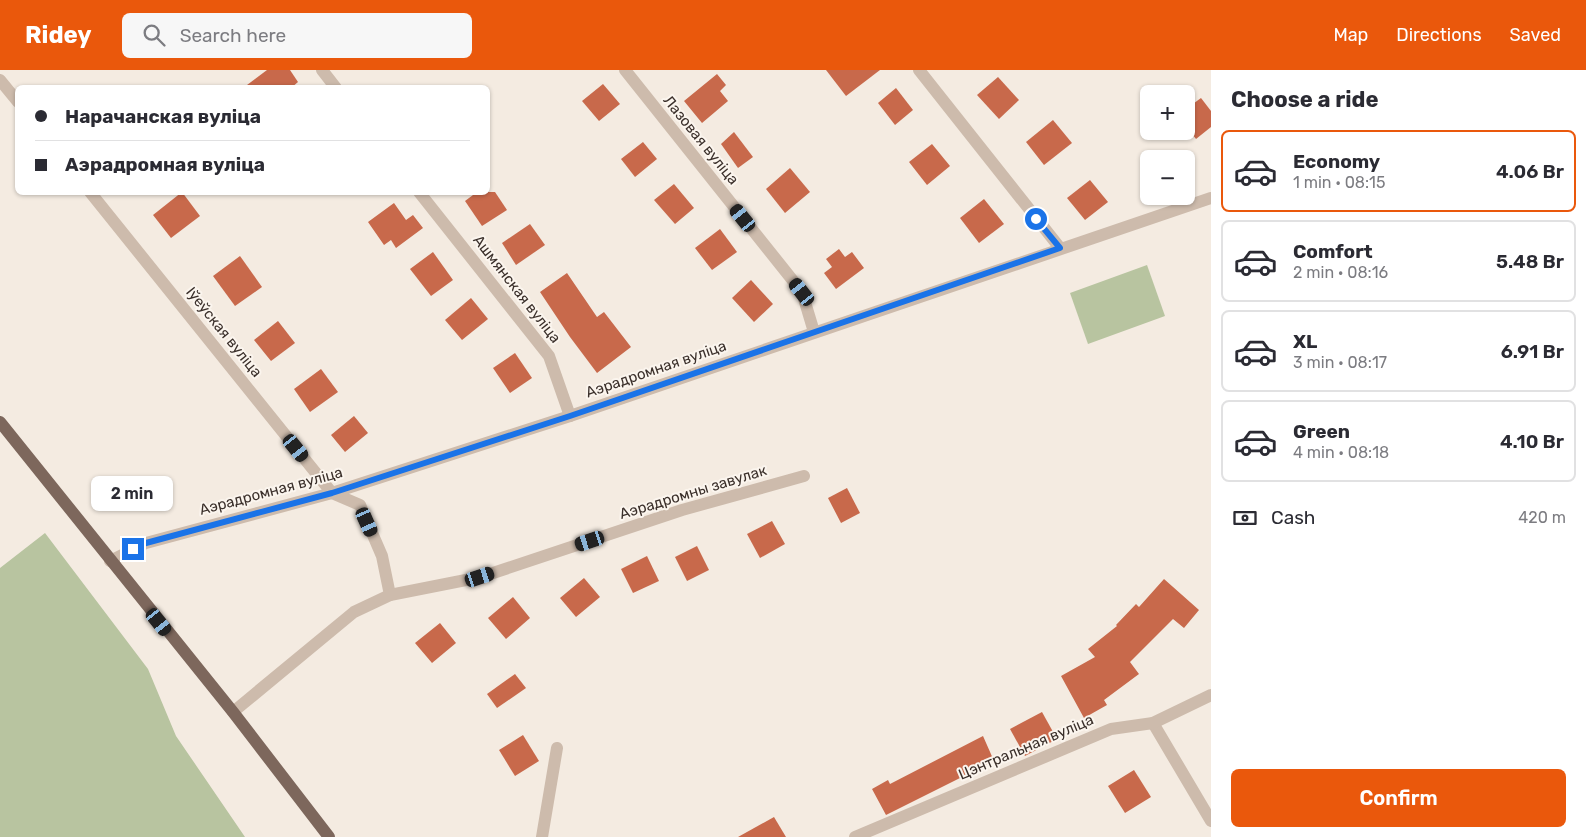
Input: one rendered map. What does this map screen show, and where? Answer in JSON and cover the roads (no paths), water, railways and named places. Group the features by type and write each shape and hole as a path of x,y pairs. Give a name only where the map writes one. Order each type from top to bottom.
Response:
{"main road":[{"path":"0,422 110,562 233,712 329,837"}],"street":[{"path":"322,70 334,85"},
{"name":"Лазовая вуліца","path":"625,70 802,292 814,332"},
{"path":"919,70 1060,248"},
{"path":"0,80 15,98"},
{"name":"Іўеўская вуліца","path":"92,195 332,493"},
{"name":"Ашмянская вуліца","path":"421,195 549,356 570,416"},
{"name":"Аэрадромная вуліца","path":"110,562 146,543 332,493 570,416 1211,198"},
{"name":"Аэрадромны завулак","path":"233,712 354,612 390,595 480,577 682,510 804,476"},
{"path":"332,493 360,505 382,556 390,595"},
{"name":"Цэнтральная вуліца","path":"863,836 1111,729 1153,723 1211,695"},
{"path":"1153,723 1211,822"},
{"path":"542,837 557,748"}]}
